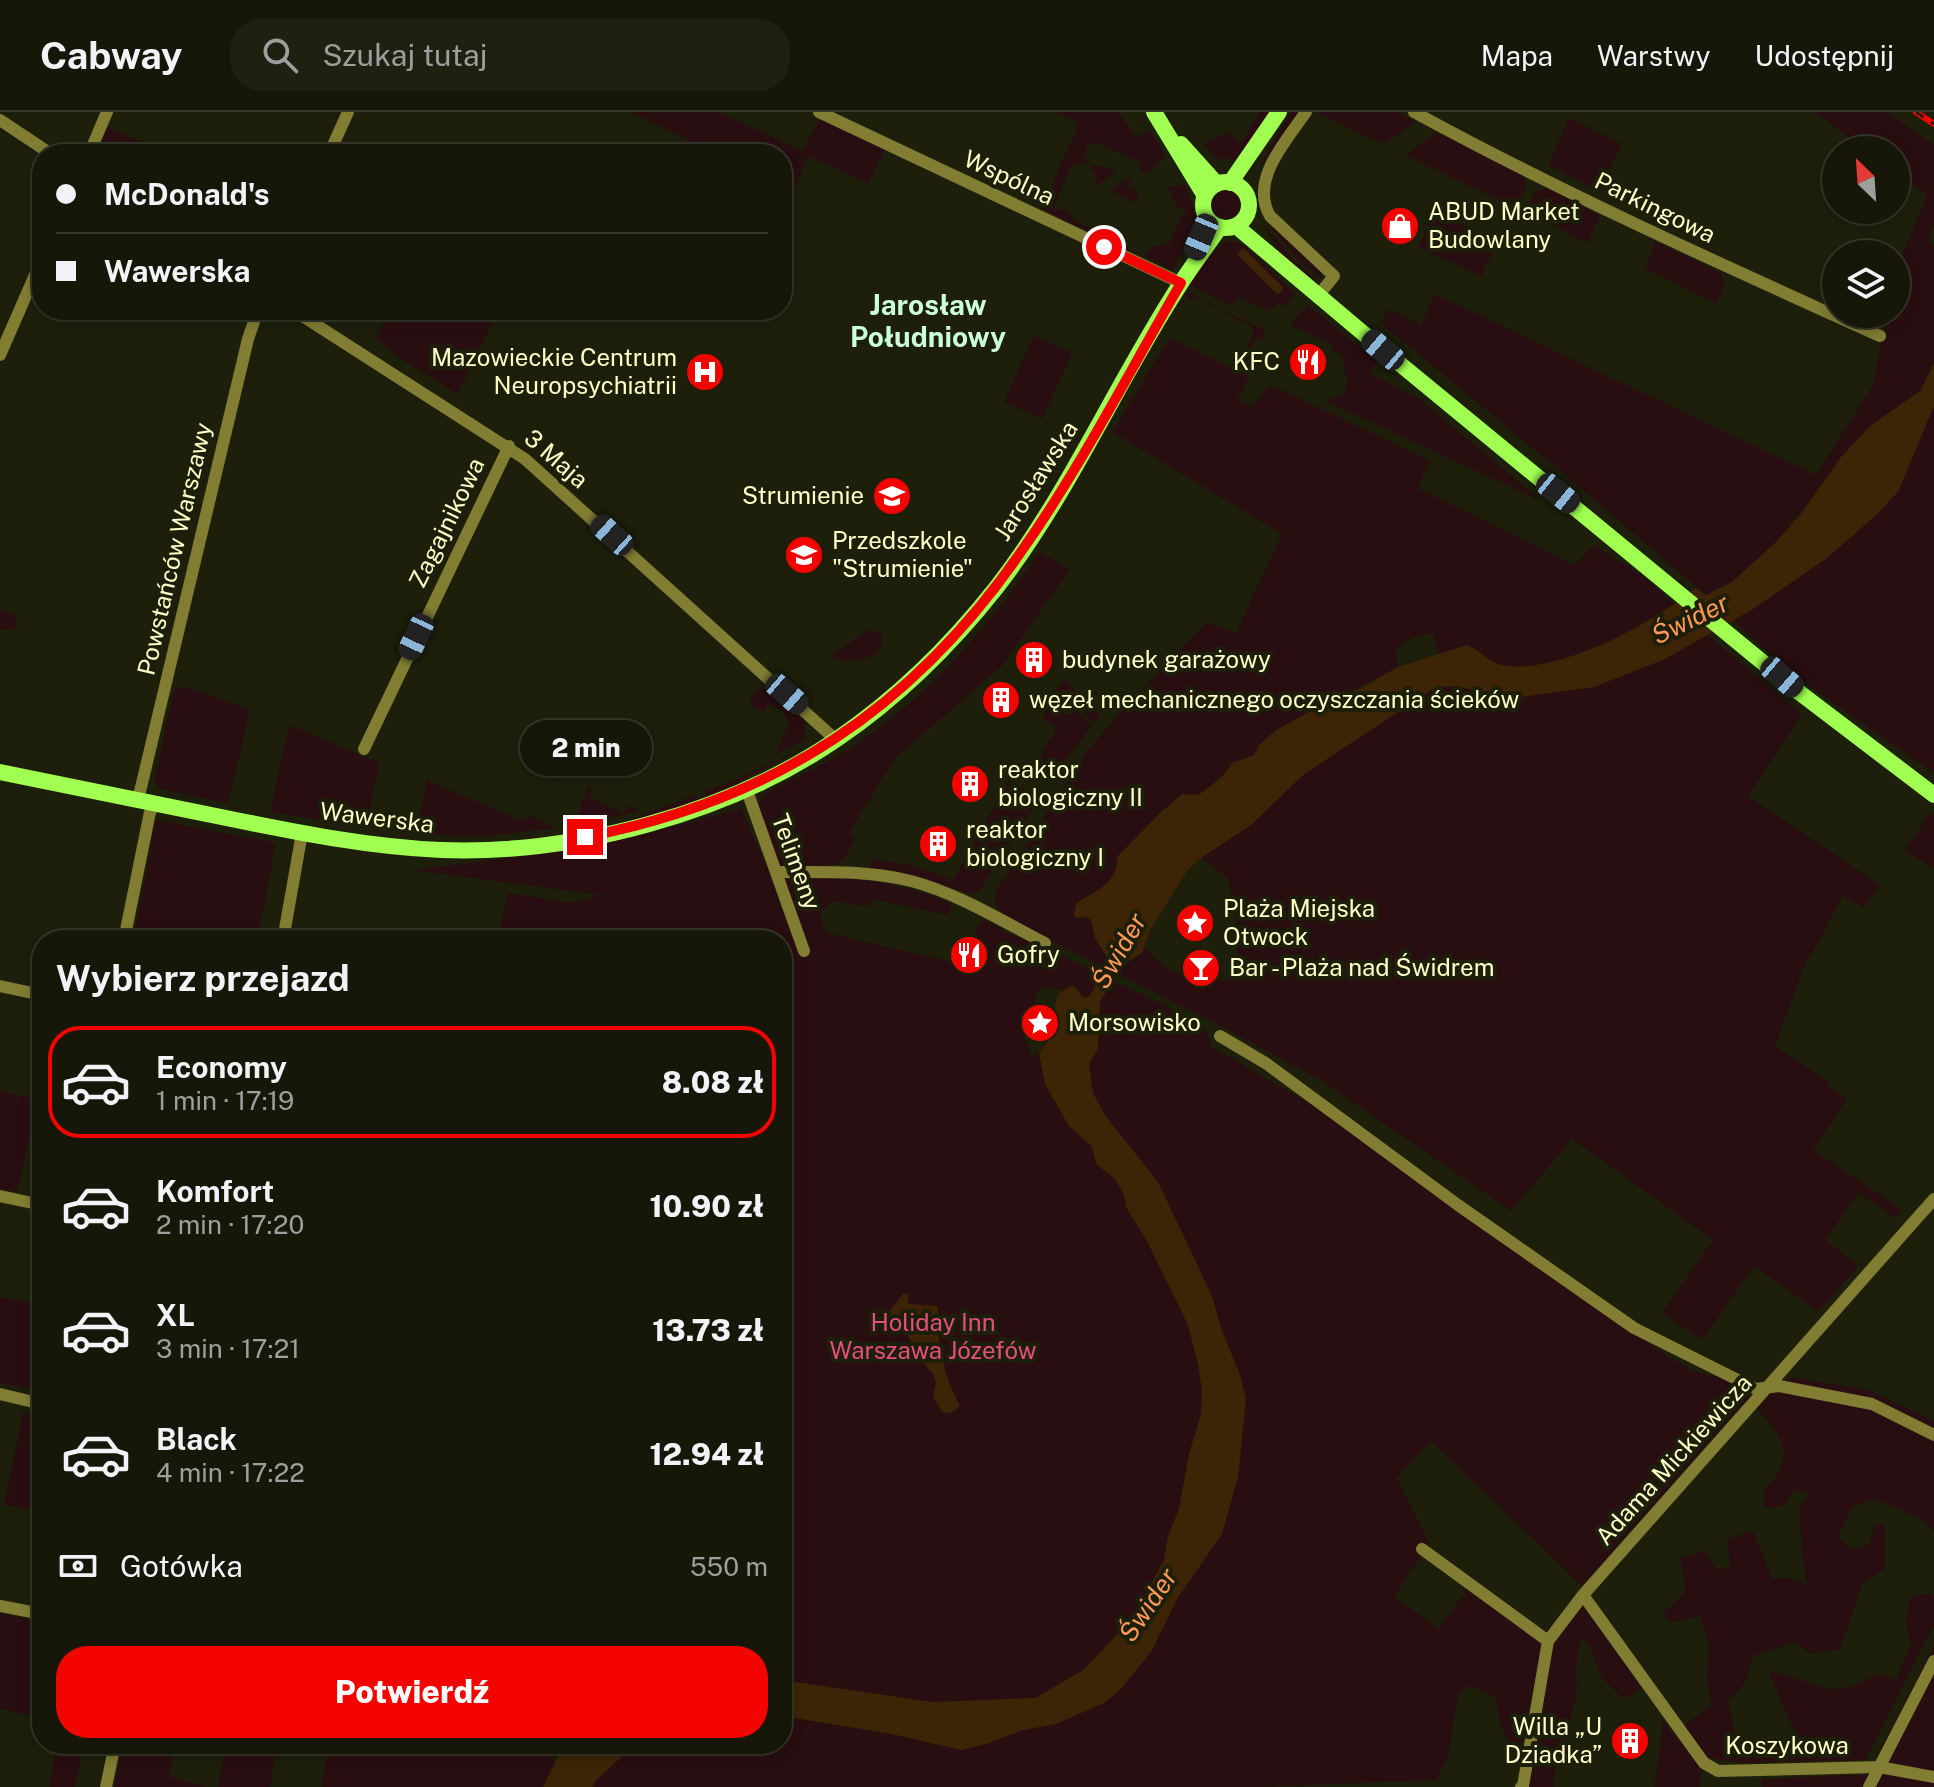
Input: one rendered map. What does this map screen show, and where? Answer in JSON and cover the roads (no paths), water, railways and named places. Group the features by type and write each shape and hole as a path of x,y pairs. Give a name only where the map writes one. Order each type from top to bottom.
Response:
{"main road":[{"path":"1155,112 1224,189 1248,199 1228,222"},
{"path":"1278,114 1224,189 1204,209 1228,222 1283,263 1318,296 1800,693 1934,795"},
{"name":"Jarosławska","path":"746,788 800,762 874,712 966,624 997,585 1064,486 1181,283 1228,222"},
{"name":"Wawerska","path":"0,772 302,833 440,850 524,847 593,836 704,806 746,788"}],"street":[{"path":"93,144 107,112"},
{"path":"334,144 348,112"},
{"name":"Wspólna","path":"819,112 1181,283"},
{"path":"1306,112 1274,160 1264,186 1266,210 1270,216 1334,276 1318,296"},
{"name":"Parkingowa","path":"1414,112 1484,150 1699,255 1880,336"},
{"path":"0,120 36,144"},
{"path":"0,355 32,282"},
{"path":"0,317 14,323"},
{"name":"Powstańców Warszawy","path":"126,930 150,812 146,802 240,369 255,320"},
{"name":"3 Maja","path":"309,320 509,446 602,526 836,740"},
{"name":"Zagajnikowa","path":"364,749 509,446"},
{"name":"Telimeny","path":"746,788 804,951"},
{"path":"285,930 302,833"},
{"path":"776,872 855,872 912,882 946,894 1045,943"},
{"path":"0,986 32,993"},
{"path":"1220,1036 1267,1064 1458,1205 1634,1328 1751,1387 1789,1388 1872,1404 1934,1435"},
{"path":"0,1196 32,1203"},
{"name":"Adama Mickiewicza","path":"1521,1787 1548,1641 1583,1595 1934,1199"},
{"path":"0,1394 32,1402"},
{"path":"1422,1549 1548,1641"},
{"name":"Koszykowa","path":"1583,1595 1704,1763 1718,1771 1879,1767 1934,1777"},
{"path":"0,1606 32,1612"},
{"path":"1869,1787 1934,1661"},
{"path":"106,1787 113,1754"}],"water":[{"path":"1243,248 1284,288 1278,295 1237,254"},
{"name":"Świder","path":"1934,364 1934,406 1898,492 1827,558 1753,609 1665,659 1594,687 1521,697 1450,686 1431,690 1303,775 1251,825 1187,871 1150,930 1142,953 1124,964 1100,1001 1098,1049 1089,1064 1093,1093 1104,1114 1158,1182 1212,1296 1240,1375 1246,1399 1238,1477 1222,1534 1178,1597 1151,1652 1120,1690 1104,1703 1056,1724 1023,1730 961,1750 892,1734 792,1718 792,1681 932,1702 1035,1698 1083,1670 1115,1637 1141,1603 1164,1560 1201,1414 1202,1390 1188,1325 1148,1243 1126,1207 1124,1194 1114,1178 1096,1164 1092,1147 1069,1126 1045,1084 1039,1053 1055,1033 1057,998 1073,986 1083,997 1089,997 1107,966 1106,955 1095,938 1091,919 1076,918 1074,915 1076,904 1109,880 1114,874 1117,857 1182,794 1197,795 1203,792 1223,776 1232,763 1254,755 1259,745 1276,730 1342,694 1360,689 1398,667 1467,645 1498,664 1520,666 1574,656 1630,631 1695,588 1706,595 1732,582 1801,514 1841,457 1870,426 1920,391"},
{"path":"903,1294 908,1294 908,1304 938,1306 942,1358 960,1406 951,1413 942,1412 933,1396 934,1375 919,1358 904,1327 894,1322 890,1315 889,1312"},
{"path":"560,1754 625,1754 592,1787 543,1787"}],"railway":[{"path":"1916,112 1934,124"}],"place":[{"name":"ABUD Market Budowlany","path":"1400,226"},
{"name":"KFC","path":"1308,362"},
{"name":"Mazowieckie Centrum Neuropsychiatrii","path":"705,372"},
{"name":"Strumienie","path":"892,496"},
{"name":"Przedszkole \"Strumienie\"","path":"804,555"},
{"name":"budynek garażowy","path":"1034,660"},
{"name":"węzeł mechanicznego oczyszczania ścieków","path":"1001,700"},
{"name":"reaktor biologiczny II","path":"970,784"},
{"name":"reaktor biologiczny I","path":"938,844"},
{"name":"Plaża Miejska Otwock","path":"1195,923"},
{"name":"Gofry","path":"969,955"},
{"name":"Bar - Plaża nad Świdrem","path":"1201,968"},
{"name":"Morsowisko","path":"1040,1023"},
{"name":"Willa „U Dziadka”","path":"1630,1741"}],"district":[{"name":"Jarosław Południowy","path":"928,321"}],"park label":[{"name":"Holiday Inn Warszawa Józefów","path":"933,1337"}]}
